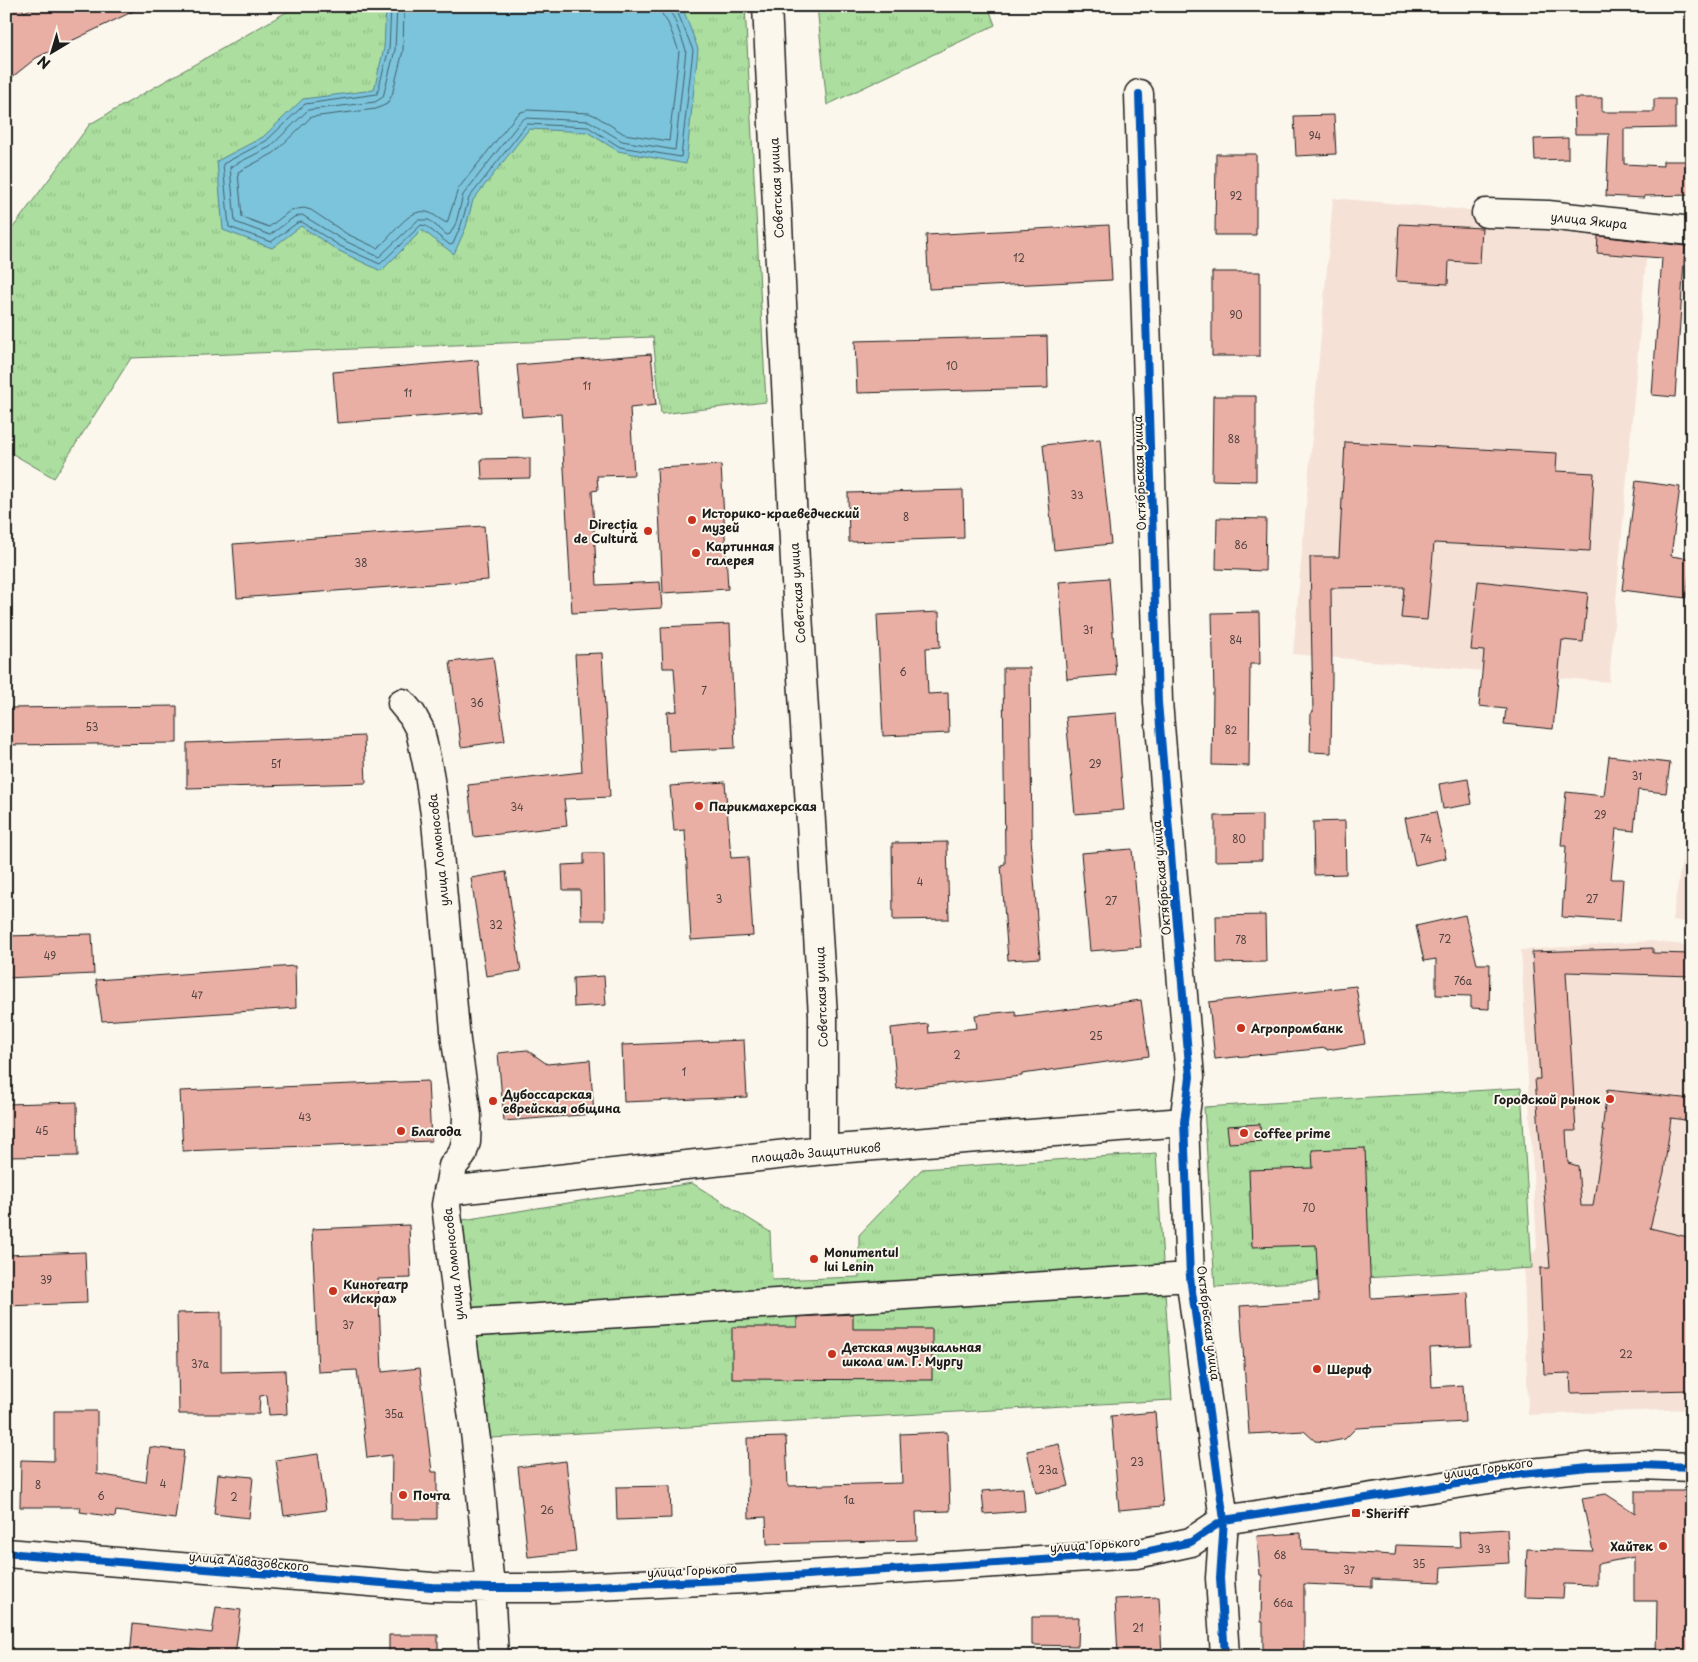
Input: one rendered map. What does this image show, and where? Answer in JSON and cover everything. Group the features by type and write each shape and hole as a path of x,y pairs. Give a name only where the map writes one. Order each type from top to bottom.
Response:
{"street":[{"name":"Советская улица","path":"767,6 796,581 822,997 823,1150"},
{"name":"Октябрьская улица","path":"1138,94 1158,702 1190,1077 1184,1122 1190,1277 1224,1520 1220,1578 1225,1656"},
{"name":"улица Якира","path":"1486,213 1548,215 1692,231"},
{"name":"улица Ломоносова","path":"402,703 412,715 420,730 429,773 436,822 456,1041 468,1116 466,1142 462,1155 453,1166 446,1205 476,1440 490,1588 494,1656"},
{"name":"площадь Защитников","path":"448,1191 823,1150 1184,1122"},
{"path":"460,1323 1190,1277"},
{"name":"улица Горького","path":"490,1588 552,1588 745,1579 1136,1554 1191,1542 1224,1520 1521,1474 1589,1467 1692,1467"},
{"name":"улица Айвазовского","path":"6,1553 432,1587 490,1588"}],"shaded area":[{"path":"1333,198 1649,226 1609,682 1293,654"},
{"path":"1692,802 1692,923 1672,920"},
{"name":"Городской рынок","path":"1651,941 1692,946 1692,1409 1528,1415 1524,1265 1537,1248 1521,950"}],"green space":[{"path":"297,6 745,6 766,402 661,414 653,337 131,358 54,478 6,450 6,237 90,124"},
{"path":"817,6 988,6 995,25 827,105"},
{"path":"1521,1088 1532,1268 1215,1287 1204,1107"},
{"path":"1156,1153 1172,1400 491,1438 470,1335 463,1220 692,1183 770,1232 772,1280 859,1277 859,1235 922,1169"}],"water":[{"path":"386,6 656,6 683,9 698,49 686,164 618,151 587,132 529,129 473,200 466,227 454,254 422,230 381,271 337,250 301,226 272,248 223,230 217,161 263,137 303,99 374,90 384,48"}],"building":[{"path":"14,6 21,6 24,12 36,6 144,6 36,58 6,82 6,15"},
{"path":"1574,98 1602,98 1602,112 1654,112 1654,99 1675,99 1675,128 1624,129 1624,164 1663,166 1663,161 1692,161 1692,195 1644,196 1644,198 1606,196 1609,134 1575,134"},
{"path":"1334,115 1336,154 1296,156 1294,116"},
{"path":"1568,138 1568,159 1535,160 1534,139"},
{"path":"1216,154 1256,154 1256,235 1215,235"},
{"path":"1399,224 1482,228 1480,263 1449,261 1448,284 1396,281"},
{"path":"1109,225 1112,280 929,289 926,235"},
{"path":"1598,236 1685,246 1675,397 1652,395 1662,258 1597,253"},
{"path":"1212,272 1260,272 1260,356 1212,356"},
{"path":"1047,336 1048,388 857,393 855,341"},
{"path":"651,354 656,405 630,408 634,475 597,476 598,490 592,491 597,585 660,582 662,608 572,613 561,414 522,417 517,365"},
{"path":"478,360 482,412 337,423 333,372"},
{"path":"1213,396 1256,396 1256,481 1212,480"},
{"path":"1100,439 1111,544 1054,550 1043,445"},
{"path":"1345,442 1557,453 1556,471 1594,473 1590,551 1434,543 1427,620 1401,618 1404,587 1331,588 1331,753 1310,752 1311,712 1313,712 1310,557 1339,557"},
{"path":"530,458 530,478 482,479 481,459"},
{"name":"Историко-краеведческий музей","path":"721,465 728,589 663,593 657,468"},
{"path":"1636,481 1680,487 1671,556 1691,559 1686,598 1622,590"},
{"path":"963,490 964,538 849,542 848,493"},
{"path":"1217,518 1266,519 1265,571 1216,569"},
{"path":"484,526 488,580 237,598 233,544"},
{"path":"1109,578 1116,675 1067,679 1059,582"},
{"path":"1478,581 1588,593 1583,642 1562,640 1553,729 1504,724 1506,709 1479,706 1484,651 1471,650"},
{"path":"939,612 940,647 926,648 928,694 948,693 949,733 883,736 877,615"},
{"path":"1259,612 1260,664 1250,664 1249,766 1212,765 1214,693 1212,613"},
{"path":"730,624 735,748 669,751 667,712 677,711 674,668 663,668 661,627"},
{"path":"602,653 610,797 564,799 567,826 474,837 468,785 582,772 575,654"},
{"path":"493,657 505,741 461,747 450,662"},
{"path":"1003,668 1030,668 1031,838 1040,958 1008,960 1001,865 1005,864"},
{"path":"177,706 177,743 6,745 6,708"},
{"path":"1116,713 1124,810 1075,814 1066,717"},
{"path":"364,736 366,783 187,788 187,743"},
{"path":"1609,756 1670,763 1666,793 1638,790 1634,831 1616,829 1611,879 1623,879 1620,921 1562,917 1566,846 1561,846 1566,792 1604,796"},
{"path":"1468,779 1472,804 1443,809 1439,784"},
{"path":"725,782 731,858 748,857 753,936 691,940 685,830 674,831 670,786"},
{"path":"1436,812 1446,858 1415,865 1405,818"},
{"path":"1262,815 1262,860 1215,861 1215,816"},
{"path":"1345,821 1346,874 1314,875 1313,822"},
{"path":"947,842 949,919 893,920 892,843"},
{"path":"1132,849 1141,947 1090,951 1081,853"},
{"path":"584,853 604,853 605,920 581,920 580,890 563,890 562,865 584,864"},
{"path":"506,872 521,971 486,976 471,878"},
{"path":"1265,915 1266,962 1217,963 1216,916"},
{"path":"1465,915 1477,964 1490,964 1489,1009 1471,1008 1471,996 1436,995 1436,959 1424,961 1416,926"},
{"path":"92,934 94,974 6,978 6,936"},
{"path":"1653,948 1653,953 1692,954 1692,976 1566,972 1576,1131 1566,1131 1568,1163 1578,1166 1581,1206 1593,1206 1604,1131 1602,1131 1607,1090 1692,1099 1692,1121 1671,1118 1664,1172 1650,1228 1692,1238 1692,1390 1571,1393 1570,1373 1544,1374 1540,1268 1550,1268 1535,1079 1540,1079 1532,952"},
{"path":"295,966 296,1008 102,1021 96,980"},
{"path":"604,976 606,1005 574,1007 573,978"},
{"path":"1356,986 1365,1044 1327,1050 1326,1048 1215,1059 1209,1002"},
{"path":"1141,1000 1149,1056 1022,1074 1022,1076 897,1089 891,1028 928,1024 929,1033 977,1028 975,1015 1015,1011 1016,1016"},
{"path":"744,1040 747,1097 624,1102 622,1045"},
{"path":"527,1050 547,1064 590,1060 594,1114 504,1121 498,1053"},
{"path":"428,1081 431,1141 183,1151 180,1091"},
{"path":"77,1102 78,1156 6,1157 6,1104"},
{"name":"coffee prime","path":"1260,1124 1261,1141 1229,1143 1227,1126"},
{"path":"1365,1148 1371,1298 1468,1292 1471,1346 1430,1348 1432,1387 1463,1385 1465,1422 1356,1428 1345,1439 1329,1442 1315,1441 1304,1431 1249,1434 1240,1306 1319,1301 1316,1245 1252,1247 1249,1170 1313,1168 1312,1150"},
{"path":"409,1225 411,1278 378,1279 382,1372 420,1368 432,1472 437,1472 437,1519 391,1519 392,1455 367,1458 357,1370 318,1372 312,1229"},
{"path":"85,1252 87,1303 6,1306 6,1255"},
{"path":"221,1312 221,1372 285,1370 287,1414 269,1415 267,1395 260,1396 259,1414 179,1414 177,1313"},
{"name":"Детская музыкальная школа им. Г. Мургу","path":"853,1314 853,1329 932,1329 932,1380 732,1379 732,1327 797,1327 797,1317"},
{"path":"54,1411 97,1411 97,1474 146,1482 150,1447 184,1451 175,1519 116,1511 115,1517 80,1512 81,1507 20,1507 21,1460 54,1461"},
{"path":"1155,1412 1163,1506 1119,1510 1111,1416"},
{"path":"947,1432 950,1511 916,1512 917,1540 767,1544 766,1517 749,1518 747,1438 786,1437 788,1486 902,1483 900,1434"},
{"path":"1059,1444 1069,1486 1036,1493 1027,1451"},
{"path":"318,1454 326,1510 284,1516 276,1460"},
{"path":"566,1461 576,1552 528,1557 518,1467"},
{"path":"218,1474 253,1477 249,1518 214,1514"},
{"path":"670,1486 671,1518 617,1520 616,1487"},
{"path":"1023,1488 1025,1511 984,1514 982,1491"},
{"path":"1635,1491 1692,1491 1692,1656 1656,1656 1657,1601 1634,1601 1634,1557 1597,1564 1597,1585 1564,1584 1563,1598 1525,1597 1527,1549 1593,1551 1582,1498 1606,1494 1635,1513"},
{"path":"1507,1529 1509,1563 1442,1567 1441,1582 1372,1579 1372,1587 1304,1584 1304,1656 1263,1656 1263,1622 1261,1622 1262,1575 1260,1575 1257,1536 1301,1533 1302,1550 1395,1555 1396,1545 1460,1547 1459,1532"},
{"path":"1159,1597 1162,1656 1118,1656 1115,1599"},
{"path":"216,1607 241,1610 235,1655 189,1648 188,1656 130,1656 133,1624 212,1633"},
{"path":"1032,1617 1079,1617 1078,1646 1032,1645"},
{"path":"389,1635 438,1635 438,1656 389,1656"}],"cycle path":[{"path":"1139,94 1158,702 1190,1077 1184,1122 1190,1277 1224,1520 1220,1578 1225,1656"},
{"path":"6,1553 432,1587 552,1588 745,1579 1136,1554 1191,1542 1224,1520 1521,1474 1589,1467 1640,1465 1692,1467"}],"place":[{"name":"Историко-краеведческий музей","path":"692,520"},
{"name":"Direcția de Cultură","path":"648,531"},
{"name":"Картинная галерея","path":"696,553"},
{"name":"Парикмахерская","path":"699,806"},
{"name":"Агропромбанк","path":"1241,1028"},
{"name":"Городской рынок","path":"1610,1099"},
{"name":"Дубоссарская еврейская община","path":"493,1101"},
{"name":"Благода","path":"401,1131"},
{"name":"coffee prime","path":"1244,1133"},
{"name":"Monumentul lui Lenin","path":"814,1259"},
{"name":"Кинотеатр «Искра»","path":"333,1291"},
{"name":"Детская музыкальная школа им. Г. Мургу","path":"832,1354"},
{"name":"Шериф","path":"1317,1369"},
{"name":"Почта","path":"403,1495"},
{"name":"Sheriff","path":"1356,1513"},
{"name":"Хайтек","path":"1663,1546"}]}
